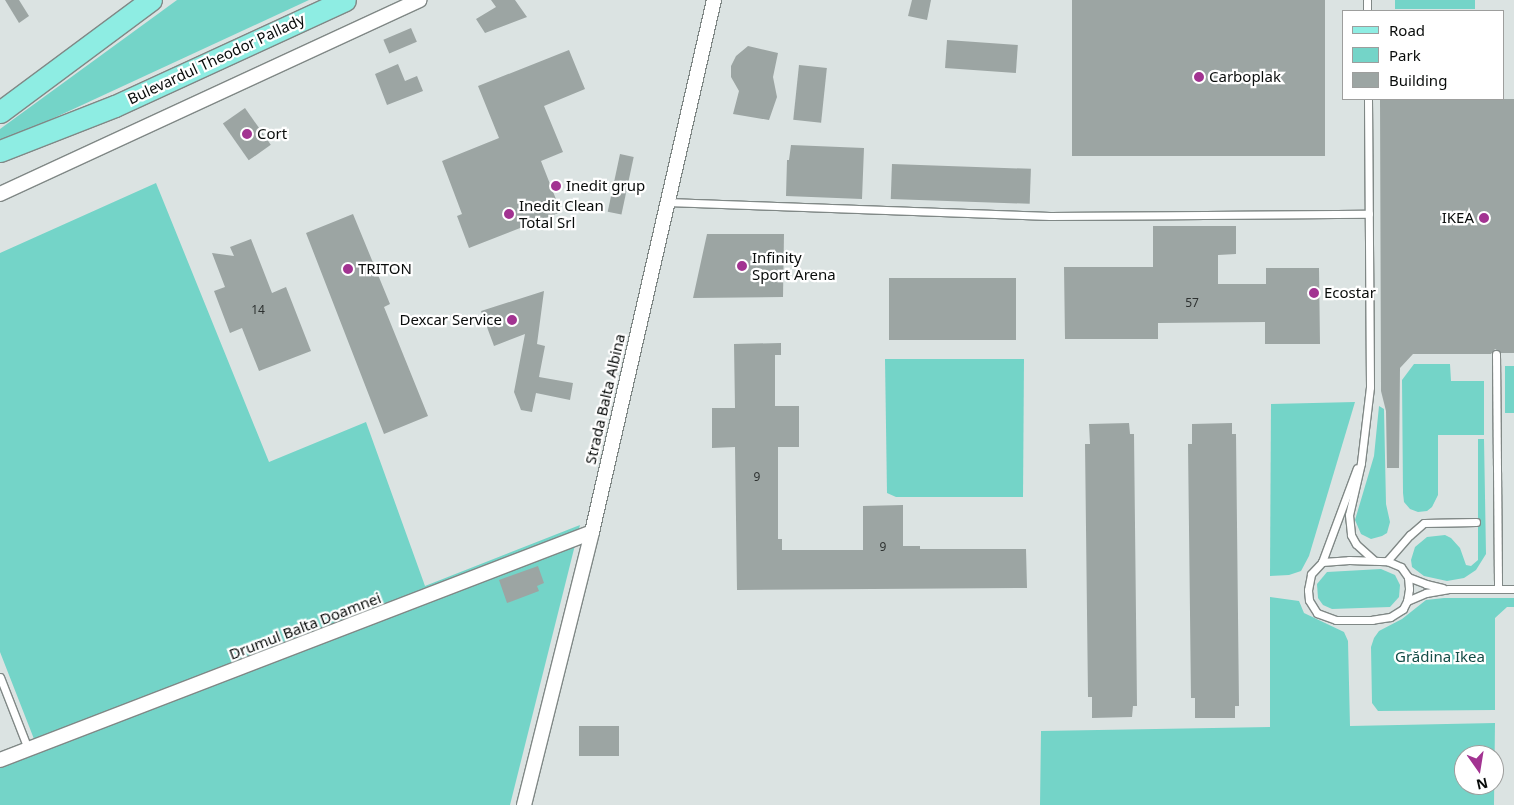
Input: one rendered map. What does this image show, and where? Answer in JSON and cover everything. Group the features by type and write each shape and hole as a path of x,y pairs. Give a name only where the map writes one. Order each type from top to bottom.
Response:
{"main road":[{"path":"0,112 150,0"},
{"name":"Bulevardul Theodor Pallady","path":"0,151 115,106 345,0"}],"street":[{"path":"0,194 419,0"},
{"name":"Strada Balta Albina","path":"524,805 592,532 714,0"},
{"name":"Drumul Balta Doamnei","path":"0,760 592,532"}],"lane":[{"path":"1368,100 1371,368 1364,449 1349,515 1349,525 1356,544 1374,560"},
{"path":"667,202 1050,216 1369,214"},
{"path":"1496,354 1498,589"},
{"path":"1322,562 1374,560 1387,561 1401,567 1408,577 1410,589 1407,601 1397,614 1382,619 1347,620 1325,617 1311,606 1308,590 1311,574 1322,562 1364,449"},
{"path":"1387,561 1410,535 1424,523 1476,522"},
{"path":"1408,577 1426,584 1448,589"},
{"path":"1407,601 1426,593 1448,589 1514,589"},
{"path":"0,677 28,749"}],"green space":[{"path":"177,0 309,0 0,143 0,129"},
{"path":"1395,0 1475,0 1475,9 1395,9"},
{"path":"156,183 269,462 366,422 425,586 580,525 510,805 0,805 0,753 34,739 0,652 0,253"},
{"path":"885,359 1024,359 1023,497 896,497 887,493"},
{"path":"1414,364 1450,364 1451,381 1484,381 1484,435 1438,435 1438,495 1432,507 1427,511 1418,512 1410,509 1404,502 1403,493 1402,380"},
{"path":"1505,366 1514,366 1514,413 1505,413"},
{"path":"1355,402 1309,556 1301,571 1289,575 1270,576 1271,404"},
{"path":"1379,406 1384,409 1386,504 1390,522 1387,533 1371,539 1361,534 1355,520 1374,456"},
{"path":"1478,439 1484,439 1486,554 1476,570 1464,578 1447,581 1424,576 1412,567 1411,560 1415,547 1427,537 1445,535 1451,538 1460,548 1466,565 1471,566 1478,560"},
{"path":"1381,569 1395,575 1400,585 1399,597 1390,607 1332,609 1323,605 1318,598 1317,584 1327,572"},
{"path":"1270,597 1299,601 1304,613 1344,632 1348,641 1350,726 1495,723 1495,745 1454,745 1454,795 1494,795 1494,805 1040,805 1041,731 1270,727"},
{"name":"Grădina Ikea","path":"1444,598 1514,598 1514,607 1507,607 1495,618 1495,710 1378,711 1372,703 1371,647 1374,638 1379,631 1402,619 1426,600"}],"building":[{"path":"5,0 19,0 29,16 19,23"},
{"path":"491,0 515,0 527,17 485,33 476,19 496,7"},
{"path":"912,0 931,0 927,20 908,16"},
{"name":"Carboplak","path":"1072,0 1325,0 1325,156 1072,156"},
{"path":"411,28 417,42 389,54 383,40"},
{"path":"947,40 1018,45 1016,73 945,68"},
{"path":"748,46 778,53 773,77 777,97 769,120 733,114 739,91 731,77 731,66 736,56"},
{"path":"569,50 585,89 544,106 563,152 541,161 561,212 469,248 457,216 462,214 442,161 499,138 478,86"},
{"path":"398,64 405,81 417,76 423,91 387,105 375,74"},
{"path":"799,65 827,68 821,123 793,120"},
{"path":"1514,99 1514,353 1501,353 1495,349 1491,354 1413,354 1400,368 1399,468 1387,468 1386,411 1381,391 1380,100"},
{"name":"Cort","path":"245,108 271,145 249,160 223,123"},
{"path":"791,145 864,148 862,199 786,196 787,160 789,160"},
{"path":"620,154 634,157 621,215 608,212"},
{"path":"892,164 1031,169 1030,204 891,199"},
{"path":"353,214 390,304 384,307 428,416 384,434 306,233"},
{"path":"1153,226 1236,226 1236,254 1218,255 1218,284 1266,284 1266,268 1319,268 1320,344 1265,344 1265,322 1158,323 1158,339 1065,339 1064,267 1153,267"},
{"name":"Infinity Sport Arena","path":"707,234 784,234 783,297 693,298"},
{"path":"251,239 272,293 286,287 311,351 259,371 242,328 230,333 214,291 225,287 212,253 234,256 230,247"},
{"path":"889,278 1016,278 1016,340 889,340"},
{"path":"544,291 537,344 545,346 539,377 573,383 570,400 536,393 532,412 521,410 514,392 525,334 494,346 481,311"},
{"path":"781,343 781,355 775,355 775,406 799,406 799,447 778,447 778,539 782,539 782,550 863,550 863,506 903,505 903,546 920,546 920,549 1026,549 1027,588 737,590 735,447 712,448 712,408 735,408 734,344"},
{"path":"1129,423 1130,434 1134,434 1137,706 1133,706 1132,717 1092,718 1092,697 1088,697 1085,444 1090,444 1089,424"},
{"path":"1232,423 1232,434 1236,434 1239,706 1235,706 1235,718 1195,718 1195,698 1191,698 1188,444 1192,444 1192,424"},
{"path":"538,566 544,583 537,586 539,591 507,603 499,580"},
{"path":"579,726 619,726 619,756 579,756"}],"place":[{"name":"Carboplak","path":"1199,77"},
{"name":"Cort","path":"247,134"},
{"name":"Inedit grup","path":"556,186"},
{"name":"Inedit Clean Total Srl","path":"509,214"},
{"name":"IKEA","path":"1484,218"},
{"name":"Infinity Sport Arena","path":"742,266"},
{"name":"TRITON","path":"348,269"},
{"name":"Ecostar","path":"1314,293"},
{"name":"Dexcar Service","path":"512,320"}]}
